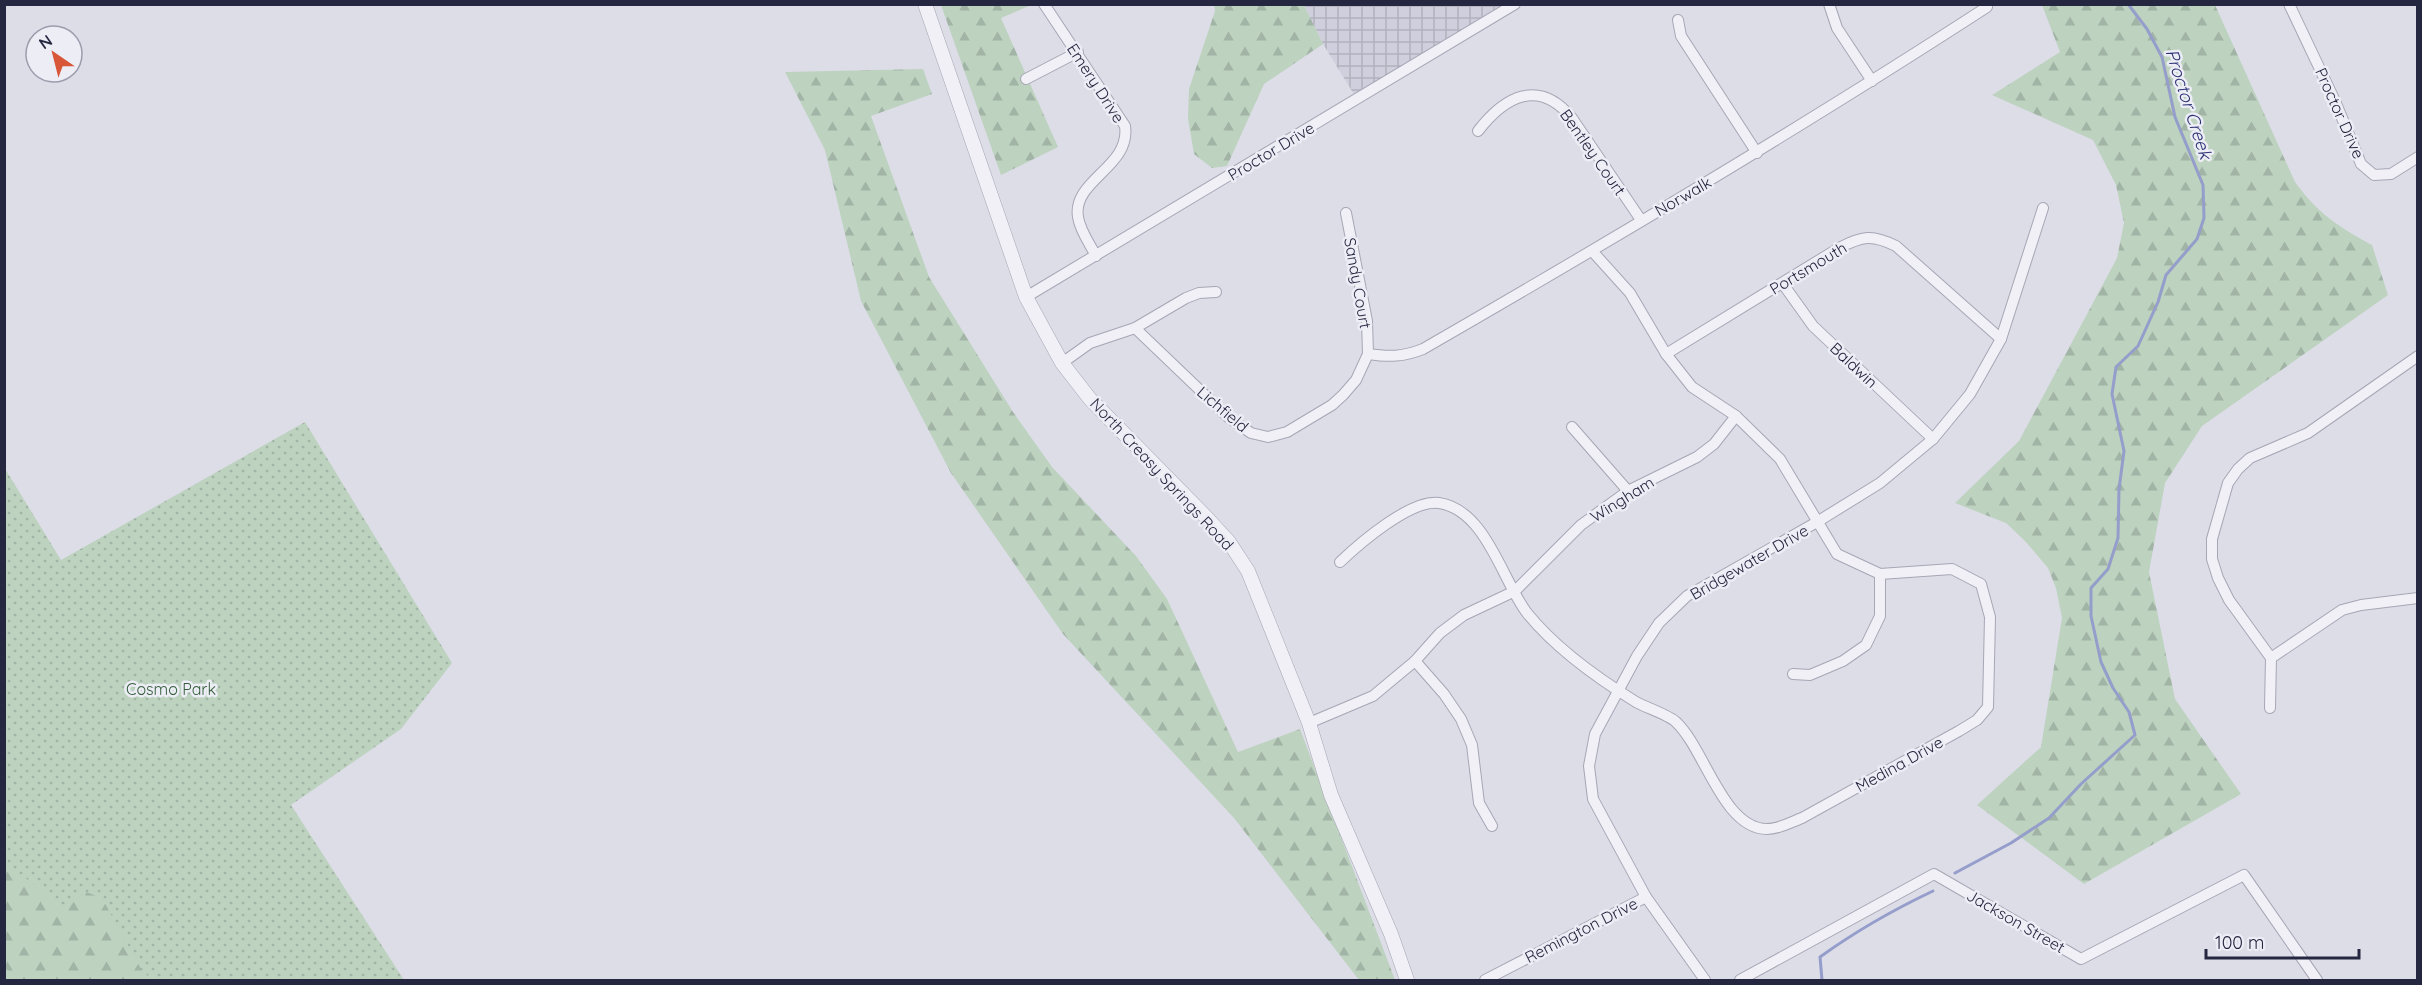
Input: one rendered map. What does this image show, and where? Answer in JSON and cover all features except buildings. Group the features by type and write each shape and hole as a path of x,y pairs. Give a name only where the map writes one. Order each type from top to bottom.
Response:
{"street":[{"name":"North Creasy Springs Road","path":"925,4 1026,297 1062,363 1090,399 1229,542 1248,571 1309,723 1331,795 1391,934 1407,981"},
{"name":"Emery Drive","path":"1044,4 1120,115 1126,135 1124,146 1082,195 1078,205 1079,223 1096,256"},
{"name":"Proctor Drive","path":"1026,297 1515,4"},
{"path":"1829,4 1838,27 1872,81"},
{"name":"Proctor Drive","path":"2289,4 2335,100 2361,164 2374,175 2391,174 2418,157"},
{"name":"Norwalk","path":"1368,354 1390,357 1407,356 1423,349 1593,252 1641,220 1757,153 1987,7"},
{"path":"1678,20 1681,36 1757,153"},
{"path":"1026,79 1078,52"},
{"name":"Bentley Court","path":"1478,132 1491,114 1519,97 1547,96 1561,105 1572,118 1641,220"},
{"name":"Bridgewater Drive","path":"1705,981 1646,897 1593,800 1589,766 1595,734 1659,623 1687,596 1818,522 1880,483 1933,439 1970,394 2001,339 2043,208"},
{"name":"Sandy Court","path":"1346,213 1367,321 1368,354"},
{"name":"Portsmouth","path":"1666,354 1856,239 1881,239 1896,246 2001,339"},
{"path":"1593,252 1630,293 1666,354 1692,387 1736,416 1780,459 1837,554 1880,574 1880,616 1866,645 1844,661 1810,675 1792,674"},
{"name":"Baldwin","path":"1783,284 1813,326 1933,439"},
{"path":"1062,363 1090,344 1135,328 1186,298 1199,293 1216,292"},
{"name":"Lichfield","path":"1135,328 1228,417 1251,433 1268,437 1287,432 1332,405 1356,380 1368,354"},
{"path":"2270,708 2271,658 2229,600 2212,559 2212,539 2228,483 2250,458 2308,433 2418,356"},
{"name":"Wingham","path":"1309,723 1373,696 1414,661 1440,633 1464,615 1515,591 1581,525 1628,491 1697,457 1714,444 1736,416"},
{"path":"1572,427 1628,491"},
{"name":"Medina Drive","path":"1340,562 1371,533 1422,504 1439,503 1455,508 1468,516 1479,530 1526,612 1549,637 1618,691 1651,711 1676,721 1736,815 1748,824 1769,829 1783,826 1977,720 1988,708 1990,617 1981,584 1952,569 1880,574"},
{"path":"2271,658 2342,610 2361,605 2418,598"},
{"path":"1414,661 1444,694 1461,719 1472,745 1479,803 1492,826"},
{"name":"Jackson Street","path":"1740,981 1934,874 2081,959 2244,874 2311,979"},
{"name":"Remington Drive","path":"1485,981 1646,897"}],"shaded area":[{"path":"1304,5 1504,5 1355,96 1323,44"}],"green space":[{"path":"941,5 1031,5 1001,18 1058,147 1001,175"},
{"path":"1214,5 1304,5 1323,44 1264,84 1227,166 1212,168 1194,154 1188,119 1189,89 1215,11"},
{"path":"2042,5 2215,5 2295,182 2329,218 2372,245 2388,295 2202,426 2165,483 2149,572 2175,699 2241,794 2084,884 1977,805 2041,747 2062,618 2056,588 2048,568 2026,542 2006,523 1955,503 2019,441 2117,258 2124,223 2116,185 2093,140 1992,95 2060,52"},
{"path":"923,69 932,94 871,116 929,277 1013,412 1052,467 1136,556 1167,599 1238,752 1300,729 1395,980 1359,980 1234,818 1063,634 951,473 861,301 825,150 785,72"},
{"name":"Cosmo Park","path":"305,422 452,663 401,729 291,805 404,980 5,980 4,467 61,560"},
{"path":"5,863 50,896 62,911 86,892 102,898 141,969 152,980 17,980 5,968"}],"waterway":[{"name":"Proctor Creek","path":"1955,873 2011,843 2049,818 2081,784 2135,735 2129,712 2113,688 2101,662 2091,616 2091,588 2108,569 2118,538 2119,489 2124,451 2112,394 2116,367 2138,346 2158,302 2166,275 2197,239 2204,218 2203,185 2175,117 2162,57 2147,29 2128,4"},
{"name":"Proctor Creek","path":"1822,980 1820,957 1875,921 1933,891"}]}
